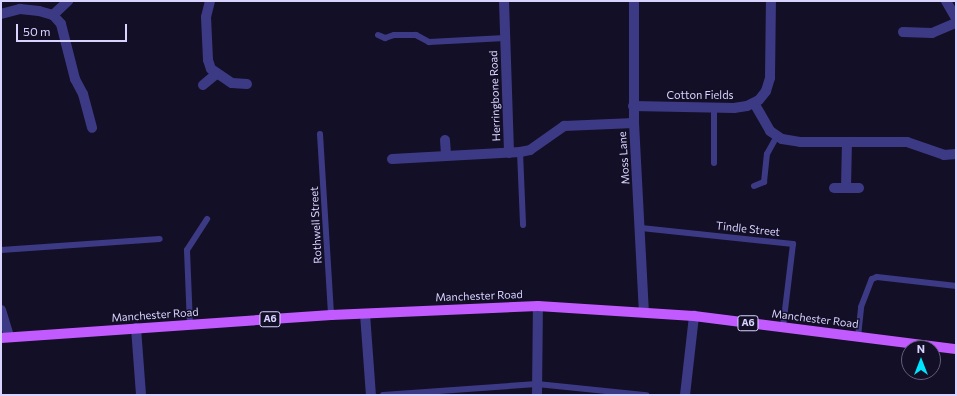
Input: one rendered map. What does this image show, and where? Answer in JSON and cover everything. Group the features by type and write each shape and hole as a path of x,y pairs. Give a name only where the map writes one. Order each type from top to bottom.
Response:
{"main road":[{"name":"Manchester Road","path":"5,338 331,315 538,306 694,316 956,349"}],"street":[{"path":"53,15 67,1"},
{"path":"210,1 206,17 208,60 216,74 232,83 247,84"},
{"name":"Herringbone Road","path":"504,1 509,153"},
{"name":"Moss Lane","path":"634,1 634,123 641,228 644,312"},
{"path":"771,1 770,78 766,91 754,103 770,131 782,139 800,142 907,142 944,155 956,154"},
{"path":"946,1 956,18"},
{"path":"1,14 20,9 53,15 61,24 75,80 82,94 92,128"},
{"path":"903,32 932,32 956,23"},
{"path":"203,85 216,74"},
{"name":"Cotton Fields","path":"634,106 734,108 754,103"},
{"path":"392,159 520,152 530,150 564,126 634,123"},
{"path":"445,140 446,156"},
{"path":"846,188 847,142"},
{"path":"834,188 859,188"},
{"path":"537,395 538,306"},
{"path":"1,310 5,338"},
{"path":"365,314 371,395"},
{"path":"684,395 694,316"},
{"path":"136,328 141,395"}],"lane":[{"name":"Herringbone Road","path":"378,35 385,38 394,36 416,36 429,42 505,38"},
{"path":"714,108 714,163"},
{"name":"Rothwell Street","path":"320,134 331,315"},
{"path":"754,186 764,182 767,154 777,136"},
{"path":"520,152 523,224"},
{"path":"190,325 187,250 207,219"},
{"name":"Tindle Street","path":"641,228 793,244 783,327"},
{"path":"1,250 160,239"},
{"path":"858,337 862,307 872,279 877,277 956,286"},
{"path":"383,395 538,384 615,394 646,395"}]}
